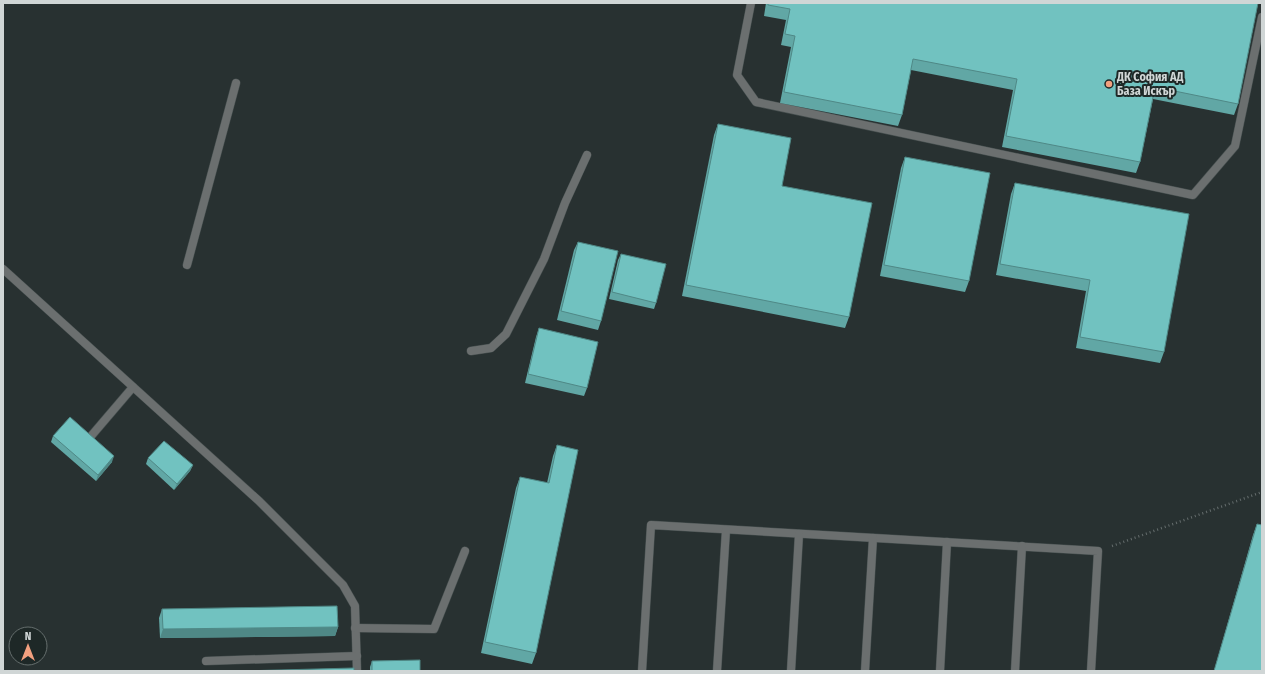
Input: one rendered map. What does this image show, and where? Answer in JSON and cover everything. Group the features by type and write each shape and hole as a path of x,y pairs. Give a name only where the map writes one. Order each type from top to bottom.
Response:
{"lane":[{"path":"751,3 737,75 756,102 1193,195 1235,146 1262,17"},
{"path":"187,265 236,83"},
{"path":"471,351 491,348 506,334 544,259 565,203 587,155"},
{"path":"3,269 259,501 344,584 355,606 357,671"},
{"path":"92,435 133,387"},
{"path":"642,671 651,525 1098,551 1091,671"},
{"path":"717,671 726,530"},
{"path":"791,671 799,534"},
{"path":"865,671 873,538"},
{"path":"940,671 947,542"},
{"path":"1015,671 1022,546"},
{"path":"355,628 434,629 465,551"},
{"path":"206,661 356,656"}],"path":[{"path":"1098,551 1262,492"}],"building":[{"name":"ДК София АД База Искър","path":"768,3 1258,3 1238,104 1155,87 1140,162 1006,136 1017,79 913,59 902,115 784,92 795,36 785,34 790,9 768,5"},
{"path":"718,124 791,138 782,186 872,203 849,317 686,285"},
{"path":"905,157 990,173 969,281 884,265"},
{"path":"1015,183 1189,214 1164,352 1080,337 1090,280 1000,264"},
{"path":"578,242 618,251 601,321 561,311"},
{"path":"621,254 666,264 656,303 612,292"},
{"path":"539,328 598,342 587,388 528,374"},
{"path":"70,417 114,456 98,475 53,436"},
{"path":"164,441 193,465 177,484 148,458"},
{"path":"557,445 578,450 536,653 485,642 520,477 549,483"},
{"path":"1257,524 1262,525 1262,671 1214,671"},
{"path":"337,606 338,627 163,629 162,609"},
{"path":"420,660 420,671 372,671 372,661"},
{"path":"354,668 354,671 240,671"}],"place":[{"name":"ДК София АД База Искър","path":"1109,84"}]}
